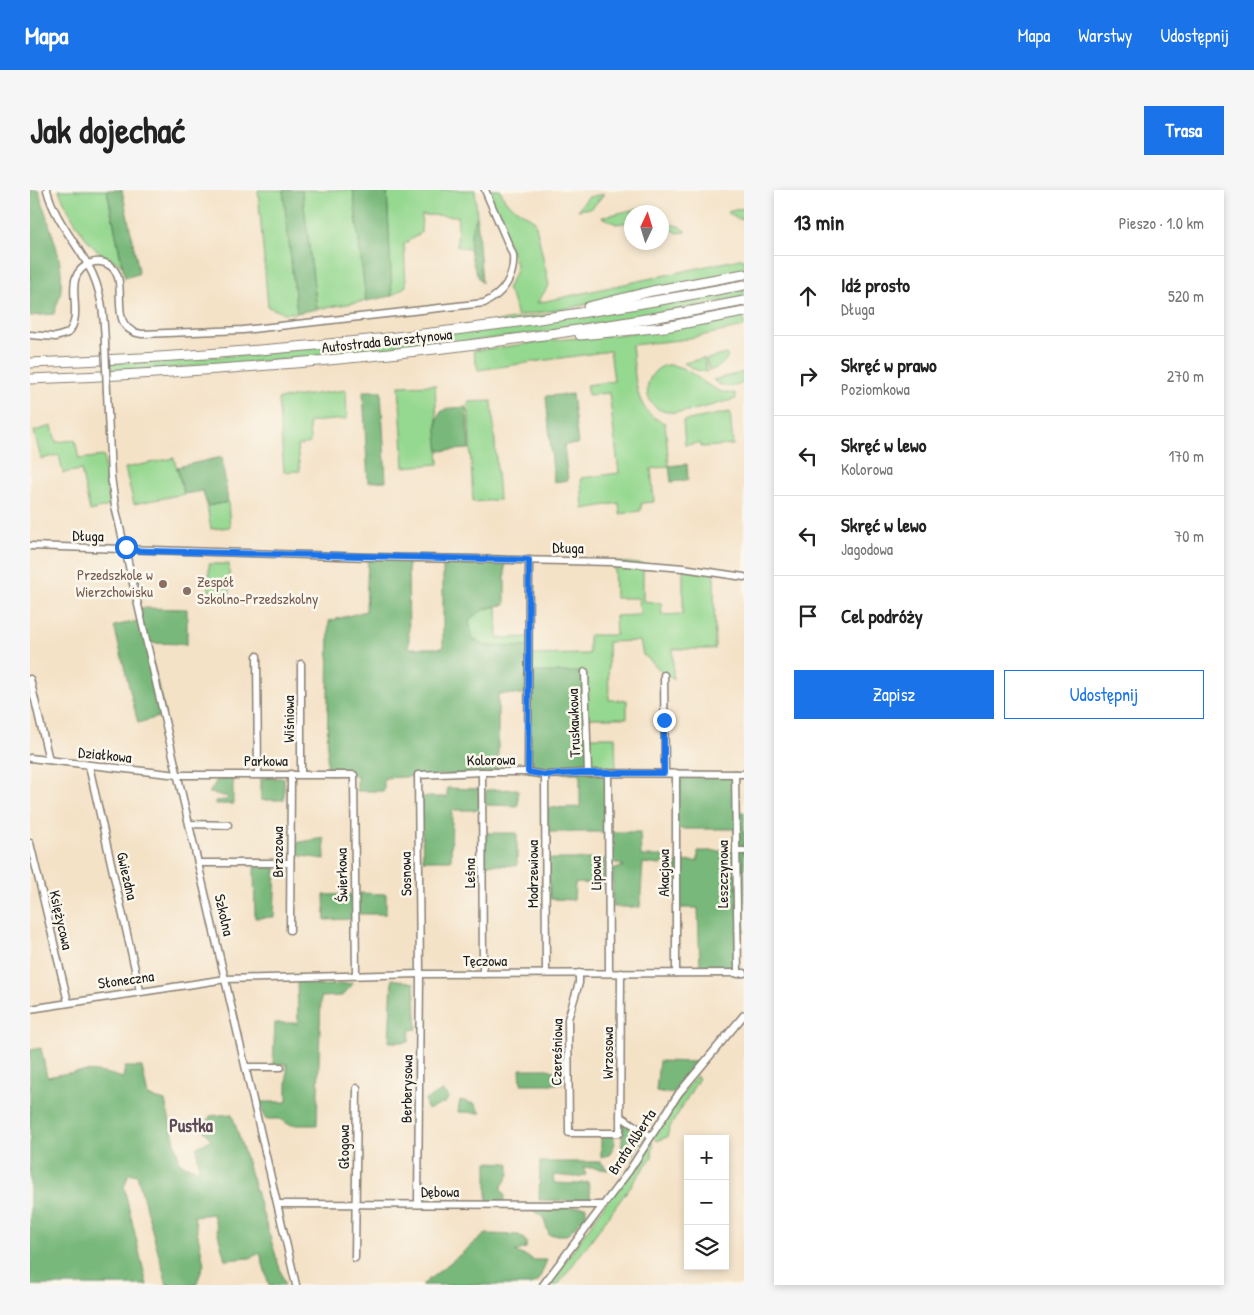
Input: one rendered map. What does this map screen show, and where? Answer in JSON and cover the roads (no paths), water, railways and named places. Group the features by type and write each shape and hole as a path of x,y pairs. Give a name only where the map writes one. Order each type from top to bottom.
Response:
{"highway":[{"path":"504,324 744,274"},
{"name":"Autostrada Bursztynowa","path":"30,363 274,350 504,324 617,308 744,285"},
{"name":"Autostrada Bursztynowa","path":"30,379 274,366 503,341 625,323 744,301"},
{"path":"503,341 665,327 744,312"}],"street":[{"name":"Szkolna","path":"47,190 57,215 88,264 101,297 112,490 200,863 296,1285"},
{"path":"30,335 61,336 72,329 77,319 73,290 74,280 80,270 88,264 102,262 112,267 118,281 122,318 131,330 142,334 243,330 484,303 502,292 508,282 514,264 513,255 485,190"},
{"name":"Długa","path":"30,546 643,564 744,577"},
{"path":"528,772 529,560"},
{"path":"257,656 258,773"},
{"name":"Wiśniowa","path":"301,664 301,774"},
{"name":"Truskawkowa","path":"585,672 588,773"},
{"path":"664,675 664,773"},
{"path":"30,679 49,760"},
{"name":"Działkowa","path":"30,758 178,775"},
{"name":"Gwiezdna","path":"89,766 140,991"},
{"name":"Kolorowa","path":"418,775 482,772 528,772 545,775 588,773 744,774"},
{"name":"Leśna","path":"482,772 483,974"},
{"name":"Parkowa","path":"178,775 258,773 354,775"},
{"name":"Lipowa","path":"608,773 609,972"},
{"name":"Brzozowa","path":"290,930 291,774"},
{"name":"Akacjowa","path":"676,774 676,973"},
{"name":"Leszczynowa","path":"735,774 741,973"},
{"name":"Świerkowa","path":"354,775 356,975"},
{"name":"Sosnowa","path":"418,775 420,974"},
{"name":"Modrzewiowa","path":"545,775 546,973"},
{"path":"190,824 228,825"},
{"name":"Księżycowa","path":"30,843 68,1002"},
{"path":"736,851 744,850"},
{"path":"200,863 290,863"},
{"name":"Czereśniowa","path":"579,973 579,983 568,1019 569,1133 620,1133"},
{"name":"Wrzosowa","path":"620,1133 621,973"},
{"name":"Tęczowa","path":"226,979 420,974 741,973"},
{"name":"Berberysowa","path":"418,1204 420,974"},
{"name":"Słoneczna","path":"30,1008 226,979"},
{"name":"Brata Alberta","path":"543,1285 629,1171 650,1136 684,1087 744,1015"},
{"path":"246,1067 281,1068"},
{"name":"Głogowa","path":"354,1258 357,1088"},
{"path":"620,1116 650,1136"},
{"name":"Dębowa","path":"278,1204 602,1205"}],"place":[{"name":"Przedszkole w Wierzchowisku","path":"163,584"},
{"name":"Zespół Szkolno-Przedszkolny","path":"187,591"}],"district":[{"name":"Pustka","path":"191,1126"}]}
